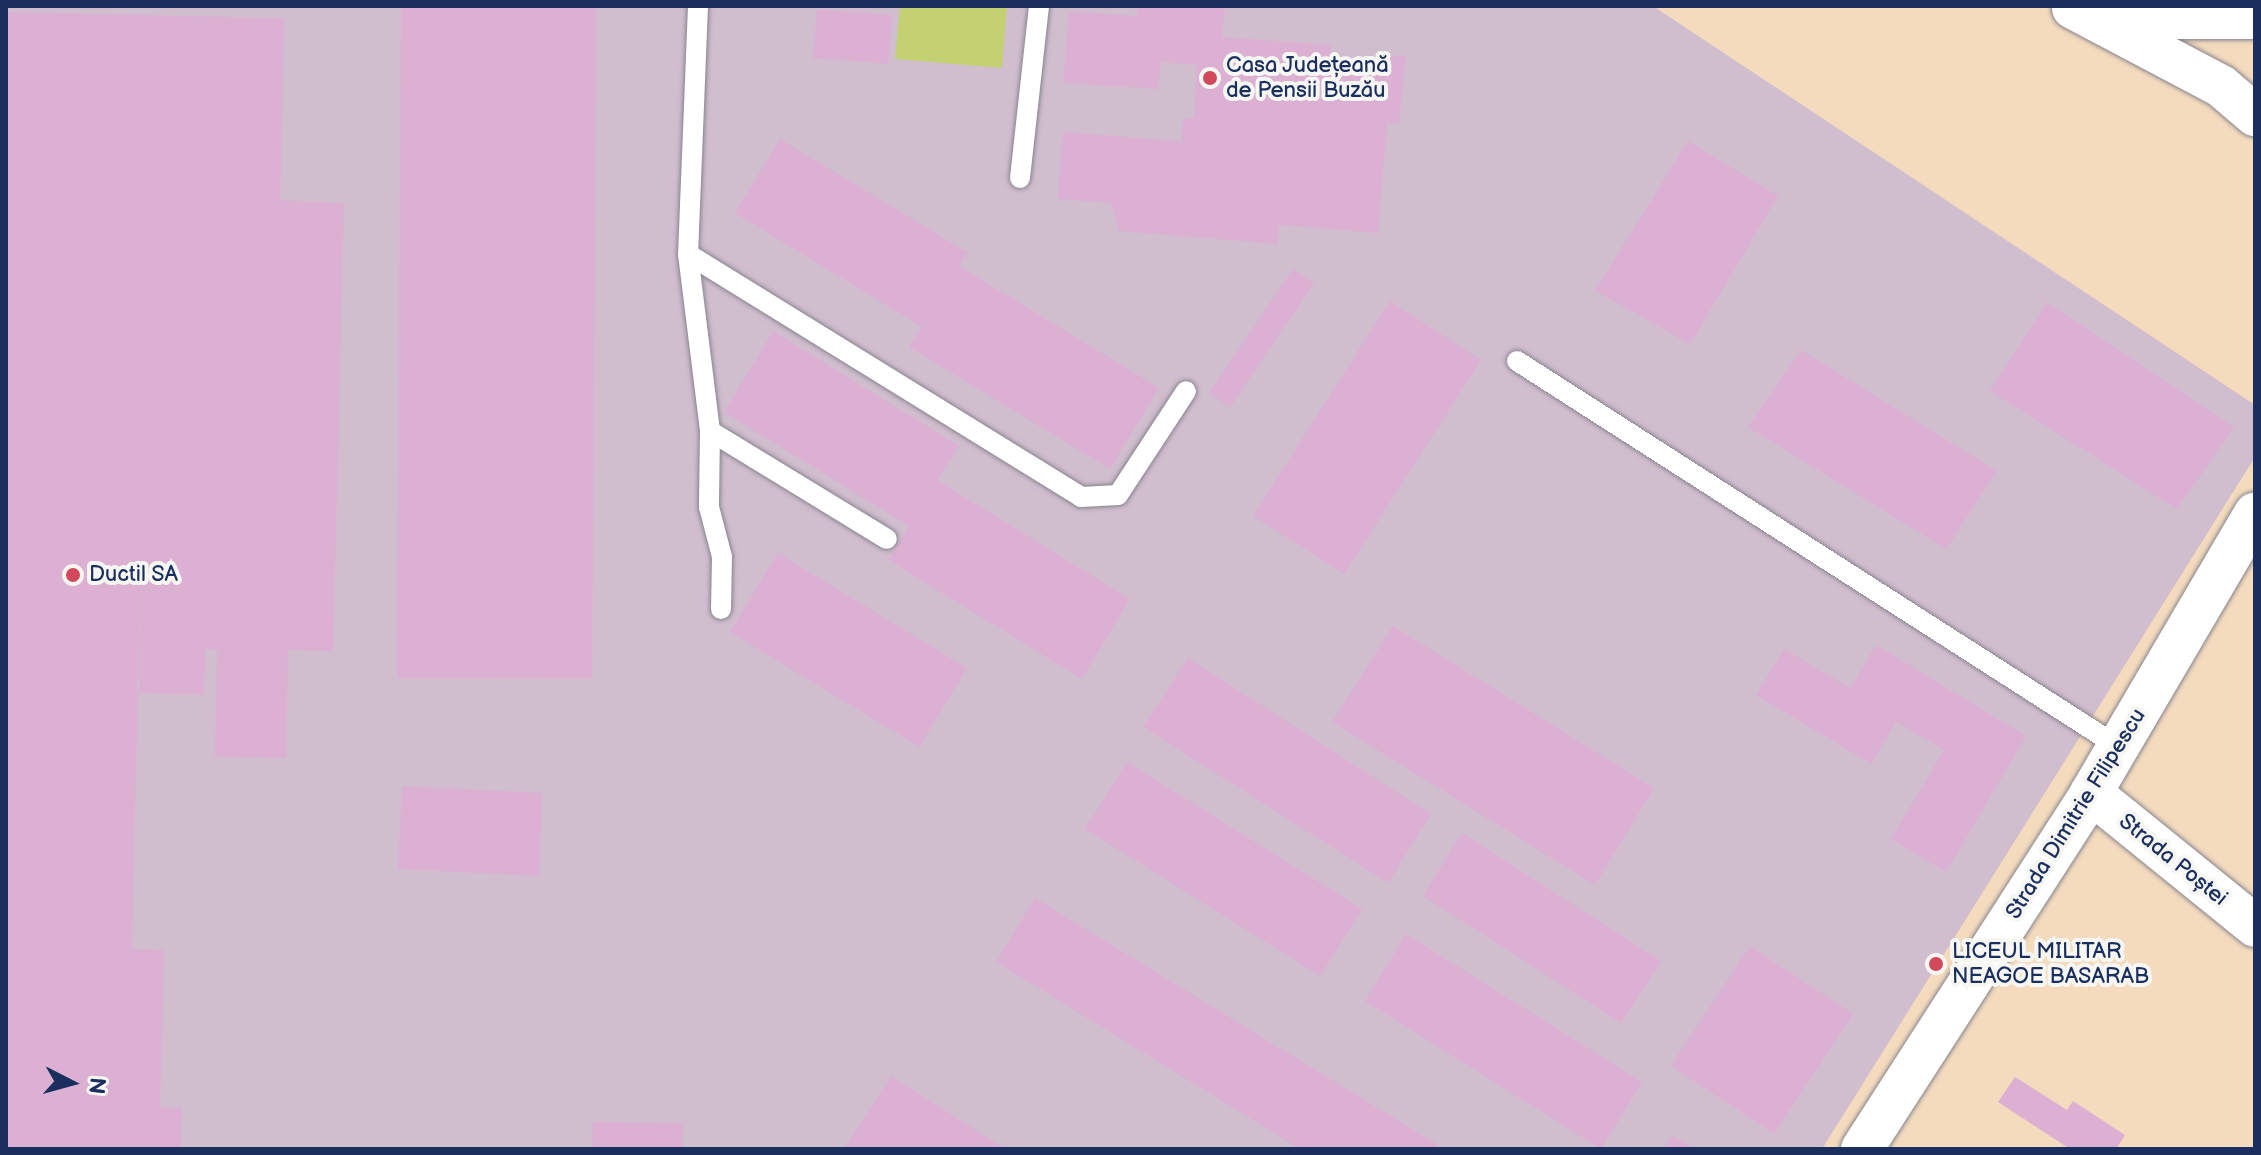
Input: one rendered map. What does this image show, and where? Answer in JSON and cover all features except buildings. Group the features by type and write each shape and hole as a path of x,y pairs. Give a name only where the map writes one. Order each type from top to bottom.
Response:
{"main road":[{"path":"2077,6 2248,23"}],"street":[{"path":"2069,6 2221,86 2255,115"},
{"name":"Strada Dimitrie Filipescu","path":"1862,1149 2091,793 2255,514"},
{"name":"Strada Poștei","path":"2091,793 2255,926"}],"lane":[{"path":"698,6 688,254 710,431 721,609"},
{"path":"1020,178 1039,6"},
{"path":"688,254 1081,497 1118,495 1186,391"},
{"path":"1517,361 2119,747"},
{"path":"710,431 887,539"}],"shaded area":[{"path":"6,6 1653,6 2255,405 2255,457 1822,1149 6,1149"}],"green space":[{"path":"900,6 1007,6 1002,68 895,59"}],"place":[{"name":"Casa Județeană de Pensii Buzău","path":"1210,78"},
{"name":"Ductil SA","path":"73,575"},
{"name":"LICEUL MILITAR NEAGOE BASARAB","path":"1936,964"}]}
